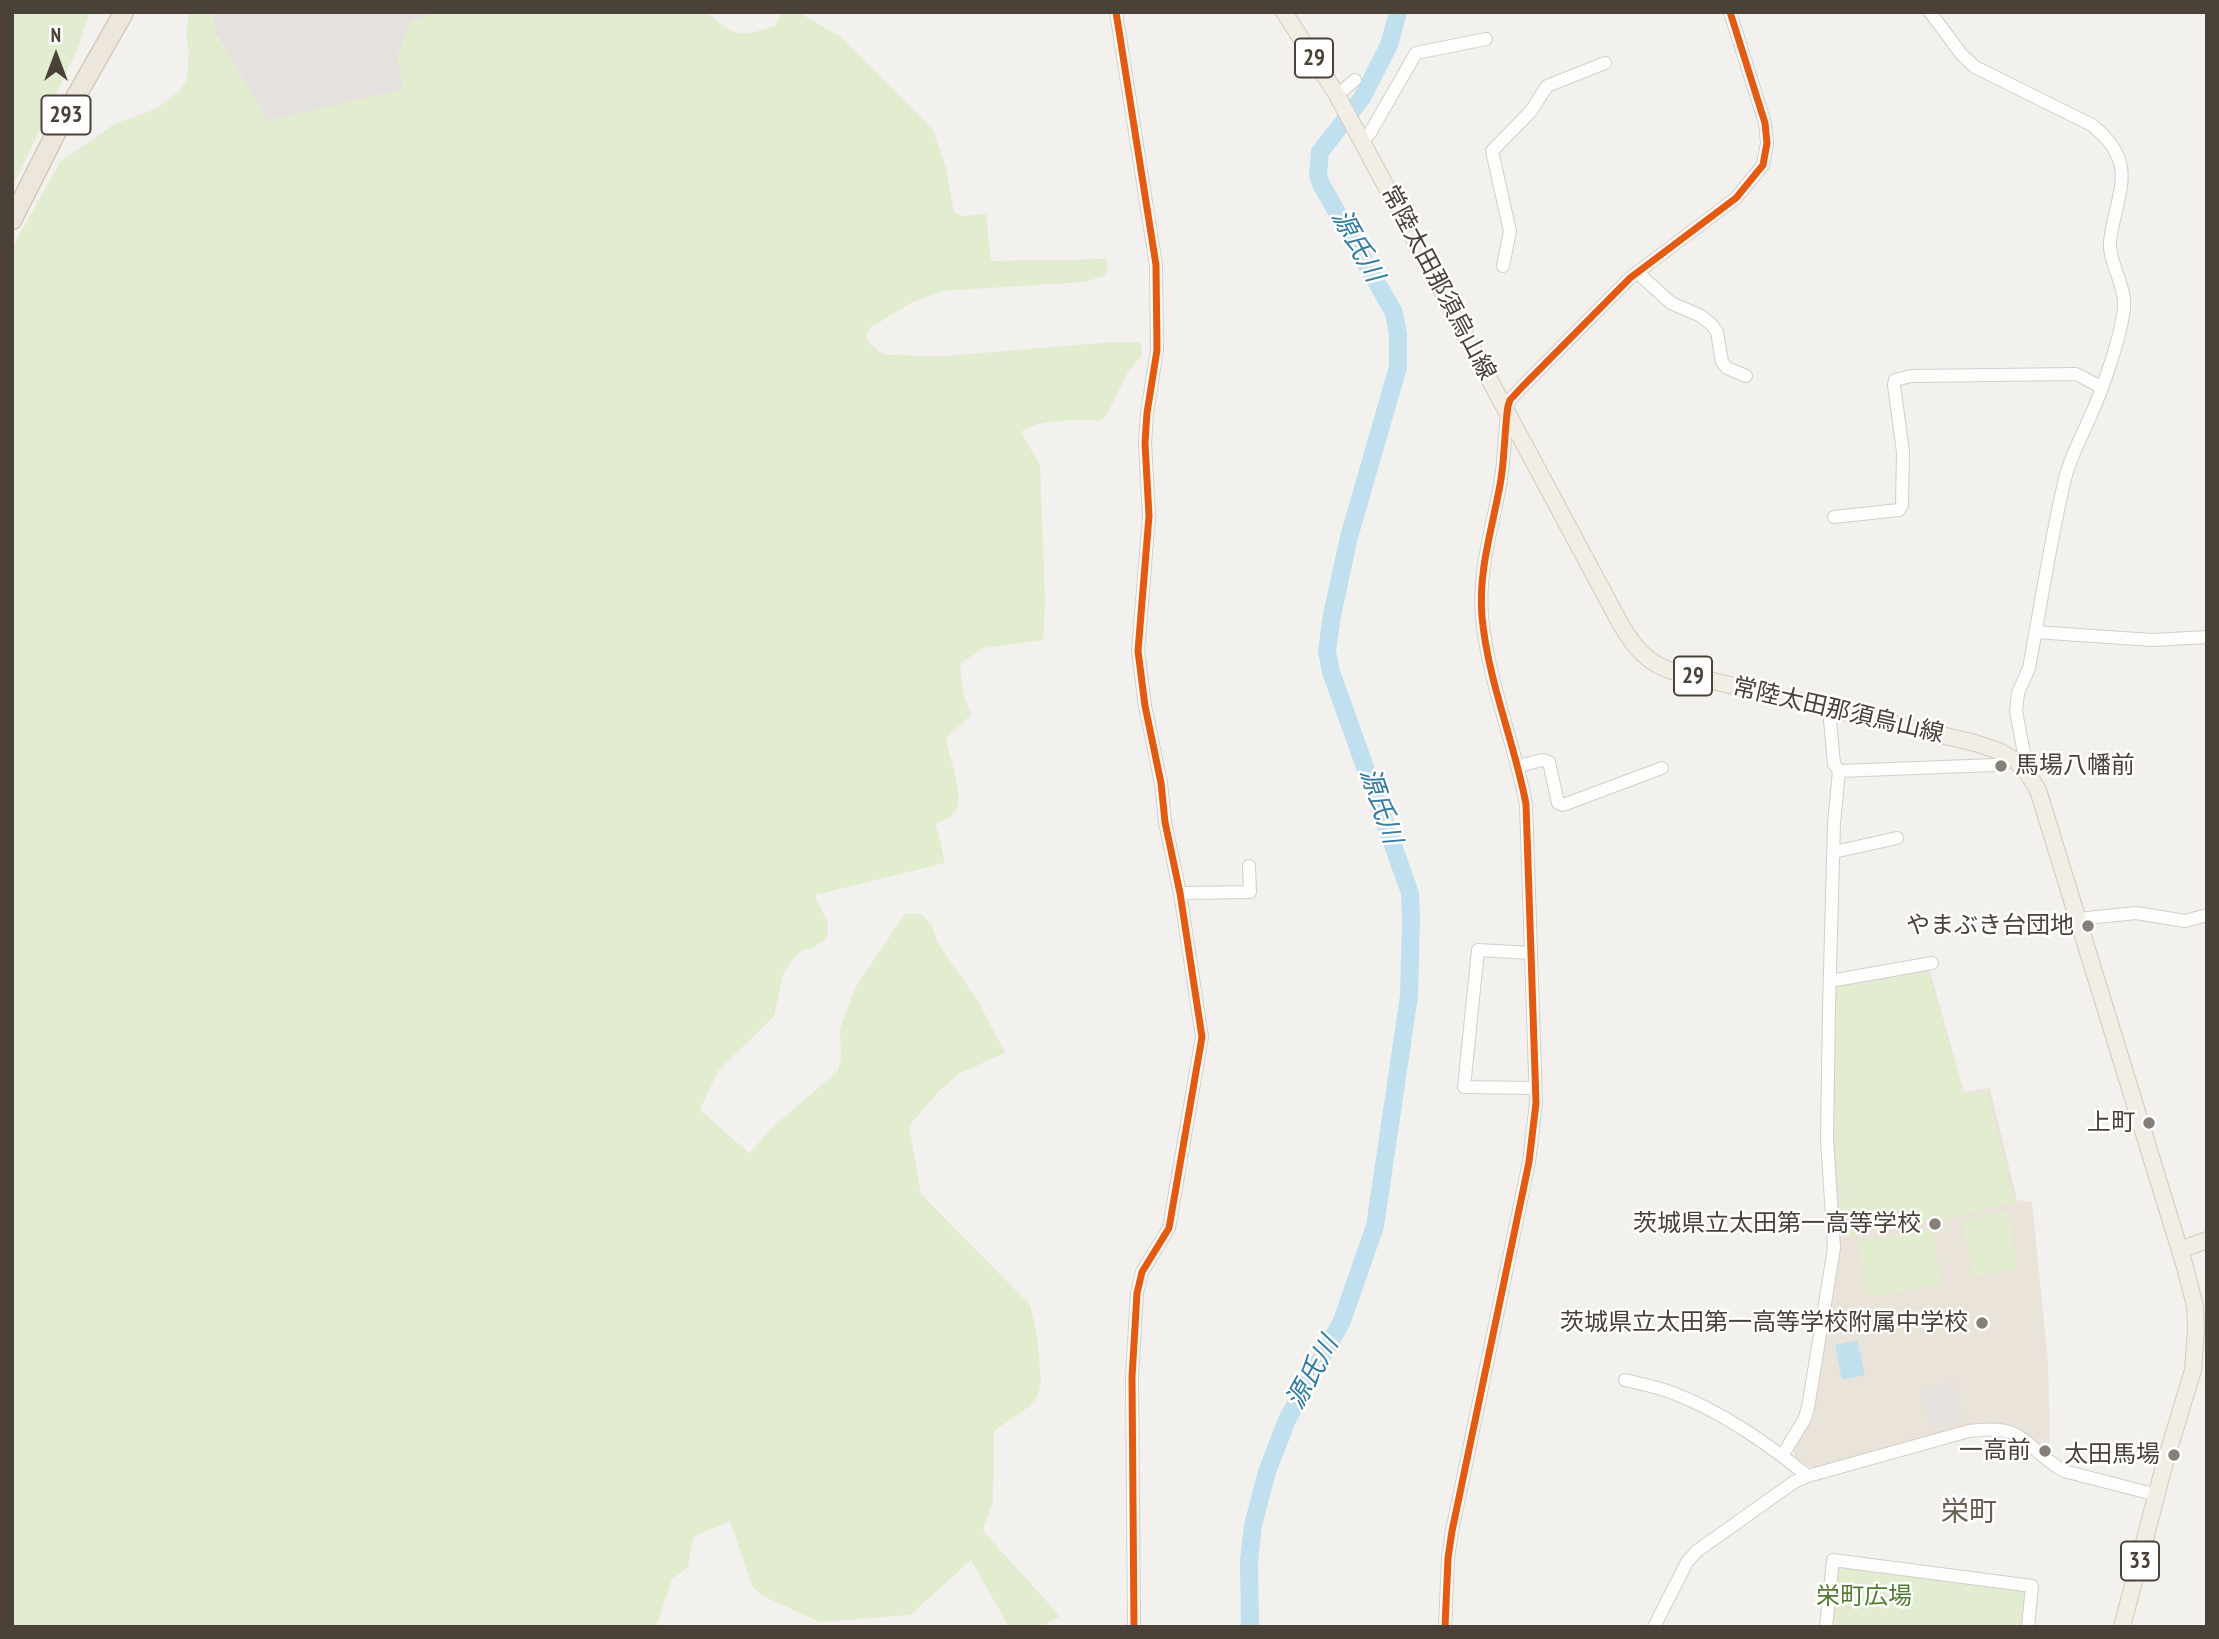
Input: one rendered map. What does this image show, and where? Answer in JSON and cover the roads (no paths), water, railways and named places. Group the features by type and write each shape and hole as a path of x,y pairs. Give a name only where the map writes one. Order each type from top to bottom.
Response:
{"highway":[{"name":"293","path":"12,220 62,121 124,12"}],"main road":[{"name":"常陸太田那須烏山線","path":"1284,12 1339,100 1620,623 1647,660 1675,672 1975,743 1999,751 2018,763"},
{"path":"2018,763 2038,790 2180,1250 2207,1240"},
{"name":"33","path":"2122,1627 2193,1370 2195,1306 2180,1250"}],"street":[{"path":"1116,12 1156,265 1157,350 1146,423 1149,516 1138,651 1147,719 1161,783 1165,822 1180,893 1202,1037 1169,1228 1142,1272 1137,1293 1132,1377 1134,1627"},
{"path":"1445,1627 1450,1545 1529,1162 1535,1088 1526,804 1519,766 1488,656 1482,615 1483,573 1500,484 1507,412 1514,395 1637,272 1736,198 1763,165 1767,143 1765,123 1730,12"},
{"path":"1839,771 1994,765 2018,763 2025,759 2016,711 2018,693 2029,668 2065,478 2101,387 2124,310 2124,294 2110,244 2123,181 2122,166 2105,135 2092,125 1975,67 1962,55 1930,12"},
{"path":"1360,140 1370,133 1416,53 1486,39"},
{"path":"1503,267 1510,232 1492,151 1531,111 1547,86 1605,63"},
{"path":"1339,100 1355,80"},
{"path":"1637,272 1671,303 1701,316 1712,325 1717,332 1722,362 1727,368 1746,376"},
{"path":"1834,517 1899,510 1902,505 1903,452 1895,380 1911,376 2076,374 2101,387"},
{"path":"2035,632 2152,640 2207,637"},
{"path":"1782,1456 1804,1420 1808,1408 1834,1248 1827,1139 1834,852 1839,771 1833,764 1829,709"},
{"path":"1519,766 1542,760 1549,762 1558,803 1563,805 1662,768"},
{"path":"1834,852 1897,838"},
{"path":"1180,893 1250,892 1249,866"},
{"path":"2078,919 2136,913 2185,921 2207,915"},
{"path":"1531,953 1478,950 1464,1087 1535,1088"},
{"path":"1830,981 1933,963"},
{"path":"1625,1380 1672,1392 1722,1416 1768,1444 1808,1476"},
{"path":"1654,1627 1687,1562 1697,1551 1794,1482 1969,1432 1994,1429 2016,1434 2053,1466 2064,1471 2157,1495"},
{"path":"1826,1627 1833,1559 2032,1586 2028,1627"}],"water":[{"path":"1857,1340 1865,1375 1842,1380 1835,1345"}],"waterway":[{"name":"源氏川","path":"1250,1627 1249,1561 1253,1525 1267,1472 1287,1420 1342,1321 1375,1226 1409,996 1410,893 1331,672 1327,651 1349,537 1398,367 1398,334 1394,313 1318,175 1320,152 1362,98 1389,45 1398,12"}],"place":[{"name":"馬場八幡前","path":"2001,766"},
{"name":"やまぶき台団地","path":"2088,926"},
{"name":"上町","path":"2149,1123"},
{"name":"茨城県立太田第一高等学校","path":"1935,1224"},
{"name":"茨城県立太田第一高等学校附属中学校","path":"1982,1323"},
{"name":"一高前","path":"2045,1451"},
{"name":"太田馬場","path":"2174,1455"}],"district":[{"name":"栄町","path":"1969,1513"}],"park label":[{"name":"栄町広場","path":"1864,1597"}]}
